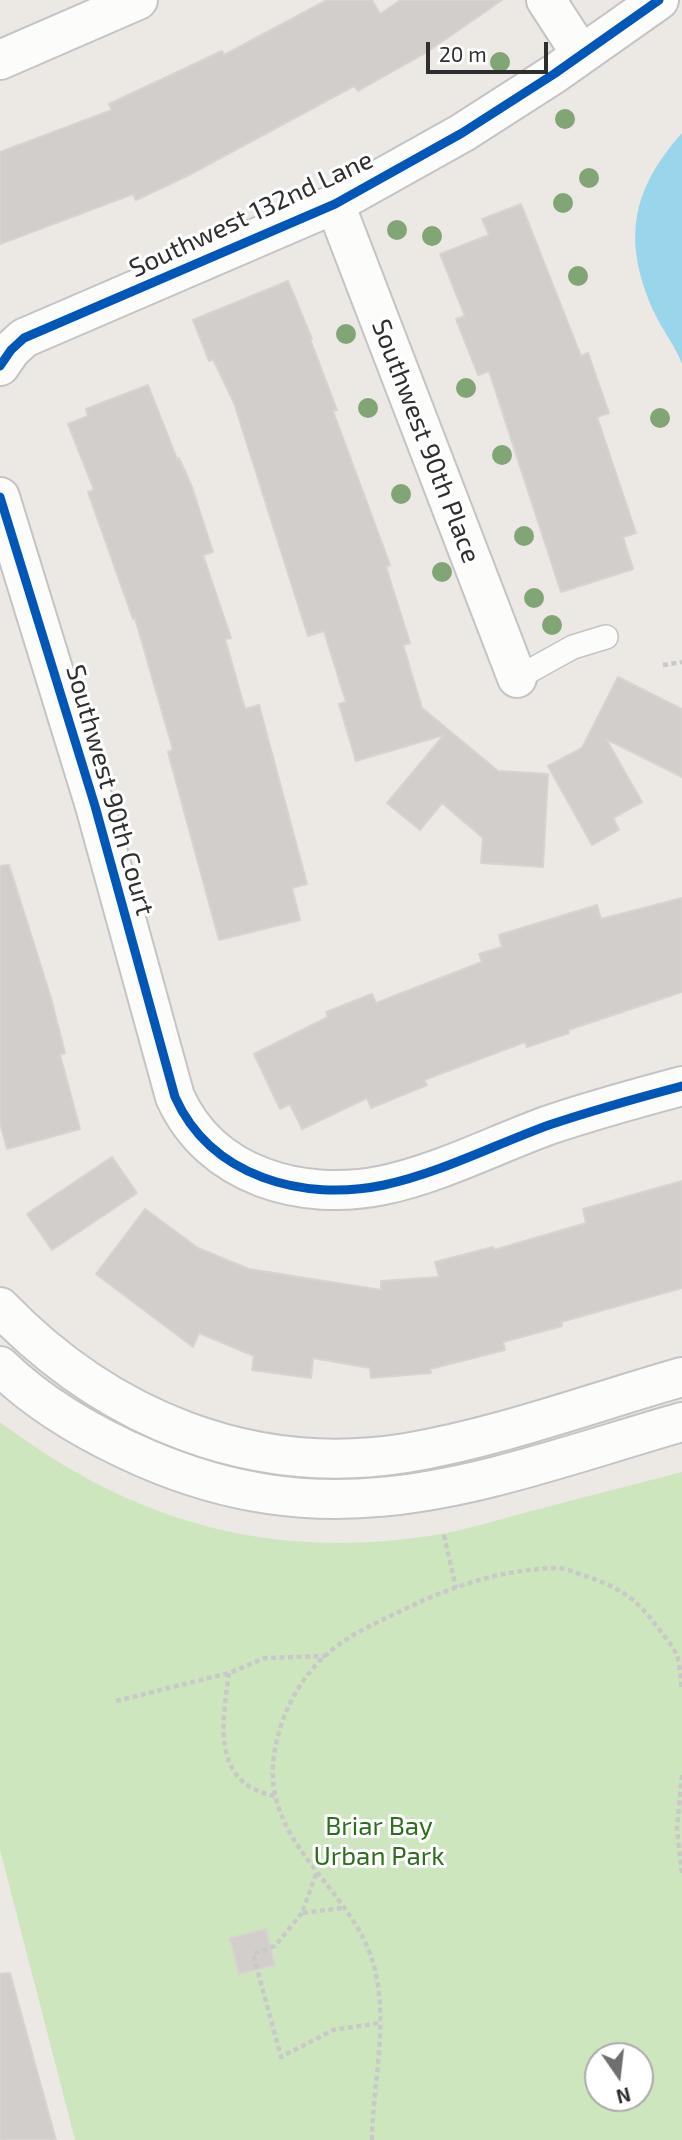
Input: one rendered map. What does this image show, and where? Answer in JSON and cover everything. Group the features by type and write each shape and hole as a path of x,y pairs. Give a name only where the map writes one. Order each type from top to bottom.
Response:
{"street":[{"path":"0,60 138,0"},
{"path":"546,0 581,54"},
{"name":"Southwest 132nd Lane","path":"0,366 24,338 335,204 462,133 581,54 638,5"},
{"name":"Southwest 90th Place","path":"335,204 517,678"},
{"name":"Southwest 90th Court","path":"0,497 95,806 176,1097 190,1126 225,1160 248,1173 269,1180 327,1189 371,1186 399,1181 585,1113 682,1086"},
{"path":"0,1307 61,1365 124,1406 193,1433 278,1454 344,1458 424,1449 682,1377"},
{"path":"0,1366 59,1412 134,1453 206,1481 258,1494 345,1501 396,1497 460,1485 682,1422"}],"lane":[{"path":"517,678 573,647 606,637"}],"path":[{"path":"663,665 682,662"},
{"path":"444,1535 456,1588"},
{"path":"372,2140 379,2023 376,1981 369,1951 342,1908 291,1838 275,1796 274,1758 280,1728 304,1680 325,1656 356,1632 456,1588 497,1574 560,1567 616,1586 645,1608 676,1654 682,1690"},
{"path":"116,1701 229,1673 265,1658 325,1656"},
{"path":"229,1673 225,1707 228,1761 234,1775 246,1786 275,1796"},
{"path":"682,1775 677,1829 682,1874"},
{"path":"316,1873 302,1913 275,1946 253,1954 281,2057 333,2030 379,2023"},
{"path":"302,1913 342,1908"}],"green space":[{"name":"Briar Bay Urban Park","path":"0,1422 50,1456 100,1485 151,1508 202,1525 256,1537 311,1542 369,1542 441,1534 682,1472 682,2140 75,2140 0,1850"}],"water":[{"path":"682,133 682,364 657,319 644,286 635,239 642,196 665,154"}],"building":[{"path":"327,0 372,0 380,14 401,0 502,0 427,52 358,91 354,86 187,176 136,200 133,194 0,244 0,152 112,110 109,104 222,51 224,55"},
{"path":"521,204 581,356 588,353 609,413 597,417 636,533 623,537 633,569 561,592 489,371 478,375 456,319 465,316 440,254 489,235 482,219"},
{"path":"288,281 312,339 337,410 333,411 390,565 386,567 410,643 403,645 422,708 498,771 548,774 543,867 481,863 483,838 442,803 420,830 387,803 444,735 356,761 339,704 346,702 324,631 308,636 234,403 213,359 209,361 193,320"},
{"path":"148,385 177,459 179,458 192,487 213,552 203,555 231,638 225,639 245,709 259,705 307,884 292,888 300,920 219,940 168,752 173,750 135,618 133,619 88,492 94,490 68,424 88,416 86,409"},
{"path":"618,677 682,709 682,777 606,739 642,802 613,818 619,830 592,845 548,766 582,748"},
{"path":"9,865 51,998 65,1053 60,1055 80,1129 7,1149 0,1123 0,866"},
{"path":"682,898 682,992 568,1030 569,1033 527,1047 525,1042 424,1080 427,1085 371,1108 367,1098 302,1129 290,1104 280,1109 254,1054 328,1017 326,1012 372,994 376,1003 482,962 479,954 502,947 499,935 597,905 601,919"},
{"path":"112,1157 137,1193 52,1250 27,1214"},
{"path":"682,1181 682,1288 561,1322 562,1326 503,1342 505,1350 430,1369 431,1373 371,1378 370,1368 313,1358 311,1378 252,1370 254,1356 199,1333 193,1347 96,1274 145,1209 198,1248 249,1269 381,1290 381,1281 439,1277 435,1262 493,1247 494,1250 586,1223 583,1209"},
{"path":"266,1929 275,1965 239,1974 230,1938"},
{"path":"10,1973 56,2140 0,2140 0,1974"}],"cycle path":[{"path":"0,366 24,338 335,204 462,133 554,74 659,0"},
{"path":"0,497 95,806 175,1097 191,1124 211,1147 236,1164 263,1177 292,1186 322,1190 384,1185 426,1173 549,1125 682,1086"}]}
